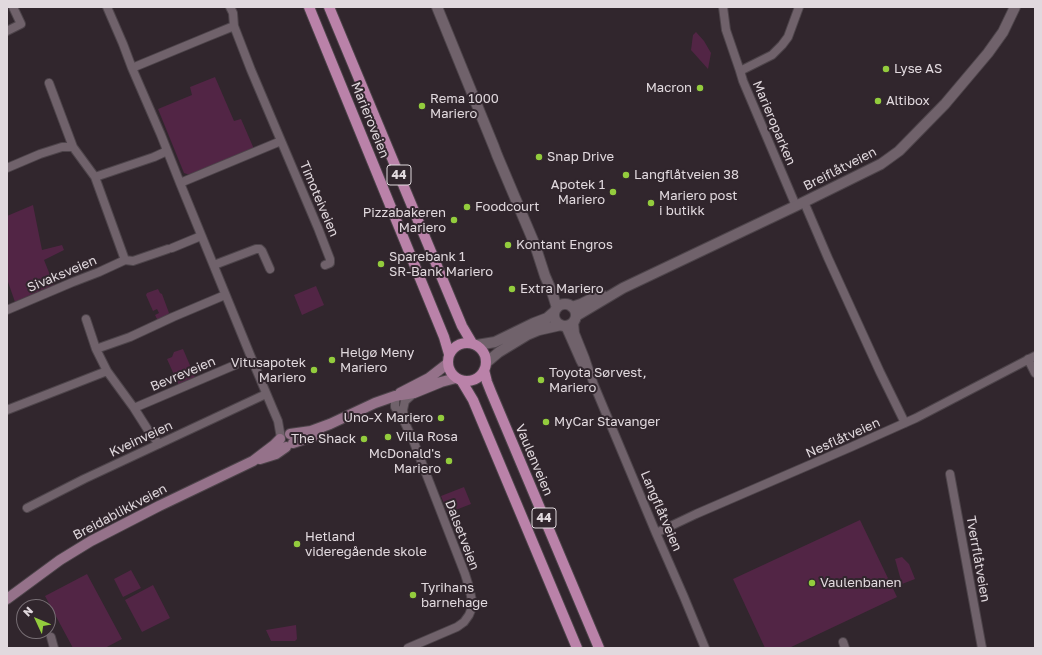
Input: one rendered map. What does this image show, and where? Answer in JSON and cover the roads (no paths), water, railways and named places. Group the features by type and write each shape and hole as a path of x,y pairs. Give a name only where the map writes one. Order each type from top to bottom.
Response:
{"main road":[{"name":"Marieroveien","path":"309,7 444,337 448,359"},
{"name":"Marieroveien","path":"329,7 462,326 474,344"},
{"path":"448,359 453,348 459,344 463,342 474,344"},
{"name":"44","path":"474,344 484,353 485,367"},
{"name":"44","path":"448,359 449,370 459,379 472,400 577,648"},
{"name":"Breidablikkveien","path":"7,599 60,560 91,541 159,506 253,461 287,439 314,436 330,424 375,403 395,396 429,378 448,359"},
{"path":"459,379 468,381 474,380 485,367"},
{"name":"Vaulenveien","path":"485,367 487,382 491,392 599,648"},
{"name":"Breidablikkveien","path":"395,396 414,393 446,380 459,379"}],"street":[{"path":"7,31 21,24 13,7"},
{"path":"107,7 161,135 266,394 287,439"},
{"name":"Timoteiveien","path":"230,7 233,13 234,26 251,70 330,259 330,263 325,265"},
{"name":"Langflåtveien","path":"437,7 535,245 551,274 580,360 594,385 705,648"},
{"name":"Marieroparken","path":"723,7 726,30 743,81 905,423"},
{"name":"Marieroparken","path":"740,70 772,54 782,44 788,37 799,7"},
{"name":"Breiflåtveien","path":"485,367 495,355 527,335 800,204 881,164 899,152 945,104 988,53 1003,32 1015,7"},
{"path":"132,68 234,26"},
{"path":"49,83 73,147 95,177 125,260"},
{"path":"180,183 281,141"},
{"path":"7,168 40,154 62,147 73,147"},
{"path":"95,177 154,157 167,151"},
{"name":"Sivaksveien","path":"7,310 125,260 133,261 202,236"},
{"path":"214,265 256,249 260,249 270,269"},
{"path":"96,349 130,337 225,295"},
{"name":"Breiflåtveien","path":"474,344 495,342 547,318 566,315"},
{"path":"86,319 96,349 107,371 159,444"},
{"path":"1032,358 1035,374"},
{"name":"Nesflåtveien","path":"656,533 905,423 1032,358"},
{"name":"Bevreveien","path":"134,408 242,362"},
{"path":"7,410 107,371"},
{"name":"Dalsetveien","path":"404,421 403,410 405,401 414,393"},
{"name":"Kveinveien","path":"27,508 266,394"},
{"name":"Dalsetveien","path":"395,396 395,406 413,440 465,574 473,604 469,615 460,625 408,648"},
{"name":"Tverrflåtveien","path":"950,474 982,648"}],"place":[{"name":"Lyse AS","path":"886,69"},
{"name":"Macron","path":"700,88"},
{"name":"Altibox","path":"878,101"},
{"name":"Rema 1000 Mariero","path":"422,106"},
{"name":"Snap Drive","path":"539,157"},
{"name":"Langflåtveien 38","path":"626,175"},
{"name":"Apotek 1 Mariero","path":"613,192"},
{"name":"Mariero post i butikk","path":"651,203"},
{"name":"Foodcourt","path":"467,207"},
{"name":"Pizzabakeren Mariero","path":"454,220"},
{"name":"Kontant Engros","path":"508,245"},
{"name":"Sparebank 1 SR-Bank Mariero","path":"381,264"},
{"name":"Extra Mariero","path":"512,289"},
{"name":"Helgø Meny Mariero","path":"332,360"},
{"name":"Vitusapotek Mariero","path":"314,370"},
{"name":"Toyota Sørvest, Mariero","path":"541,380"},
{"name":"Uno-X Mariero","path":"441,418"},
{"name":"MyCar Stavanger","path":"546,422"},
{"name":"Villa Rosa","path":"388,437"},
{"name":"The Shack","path":"364,439"},
{"name":"McDonald's Mariero","path":"449,461"},
{"name":"Hetland videregående skole","path":"297,544"},
{"name":"Vaulenbanen","path":"812,583"},
{"name":"Tyrihans barnehage","path":"413,595"}]}
